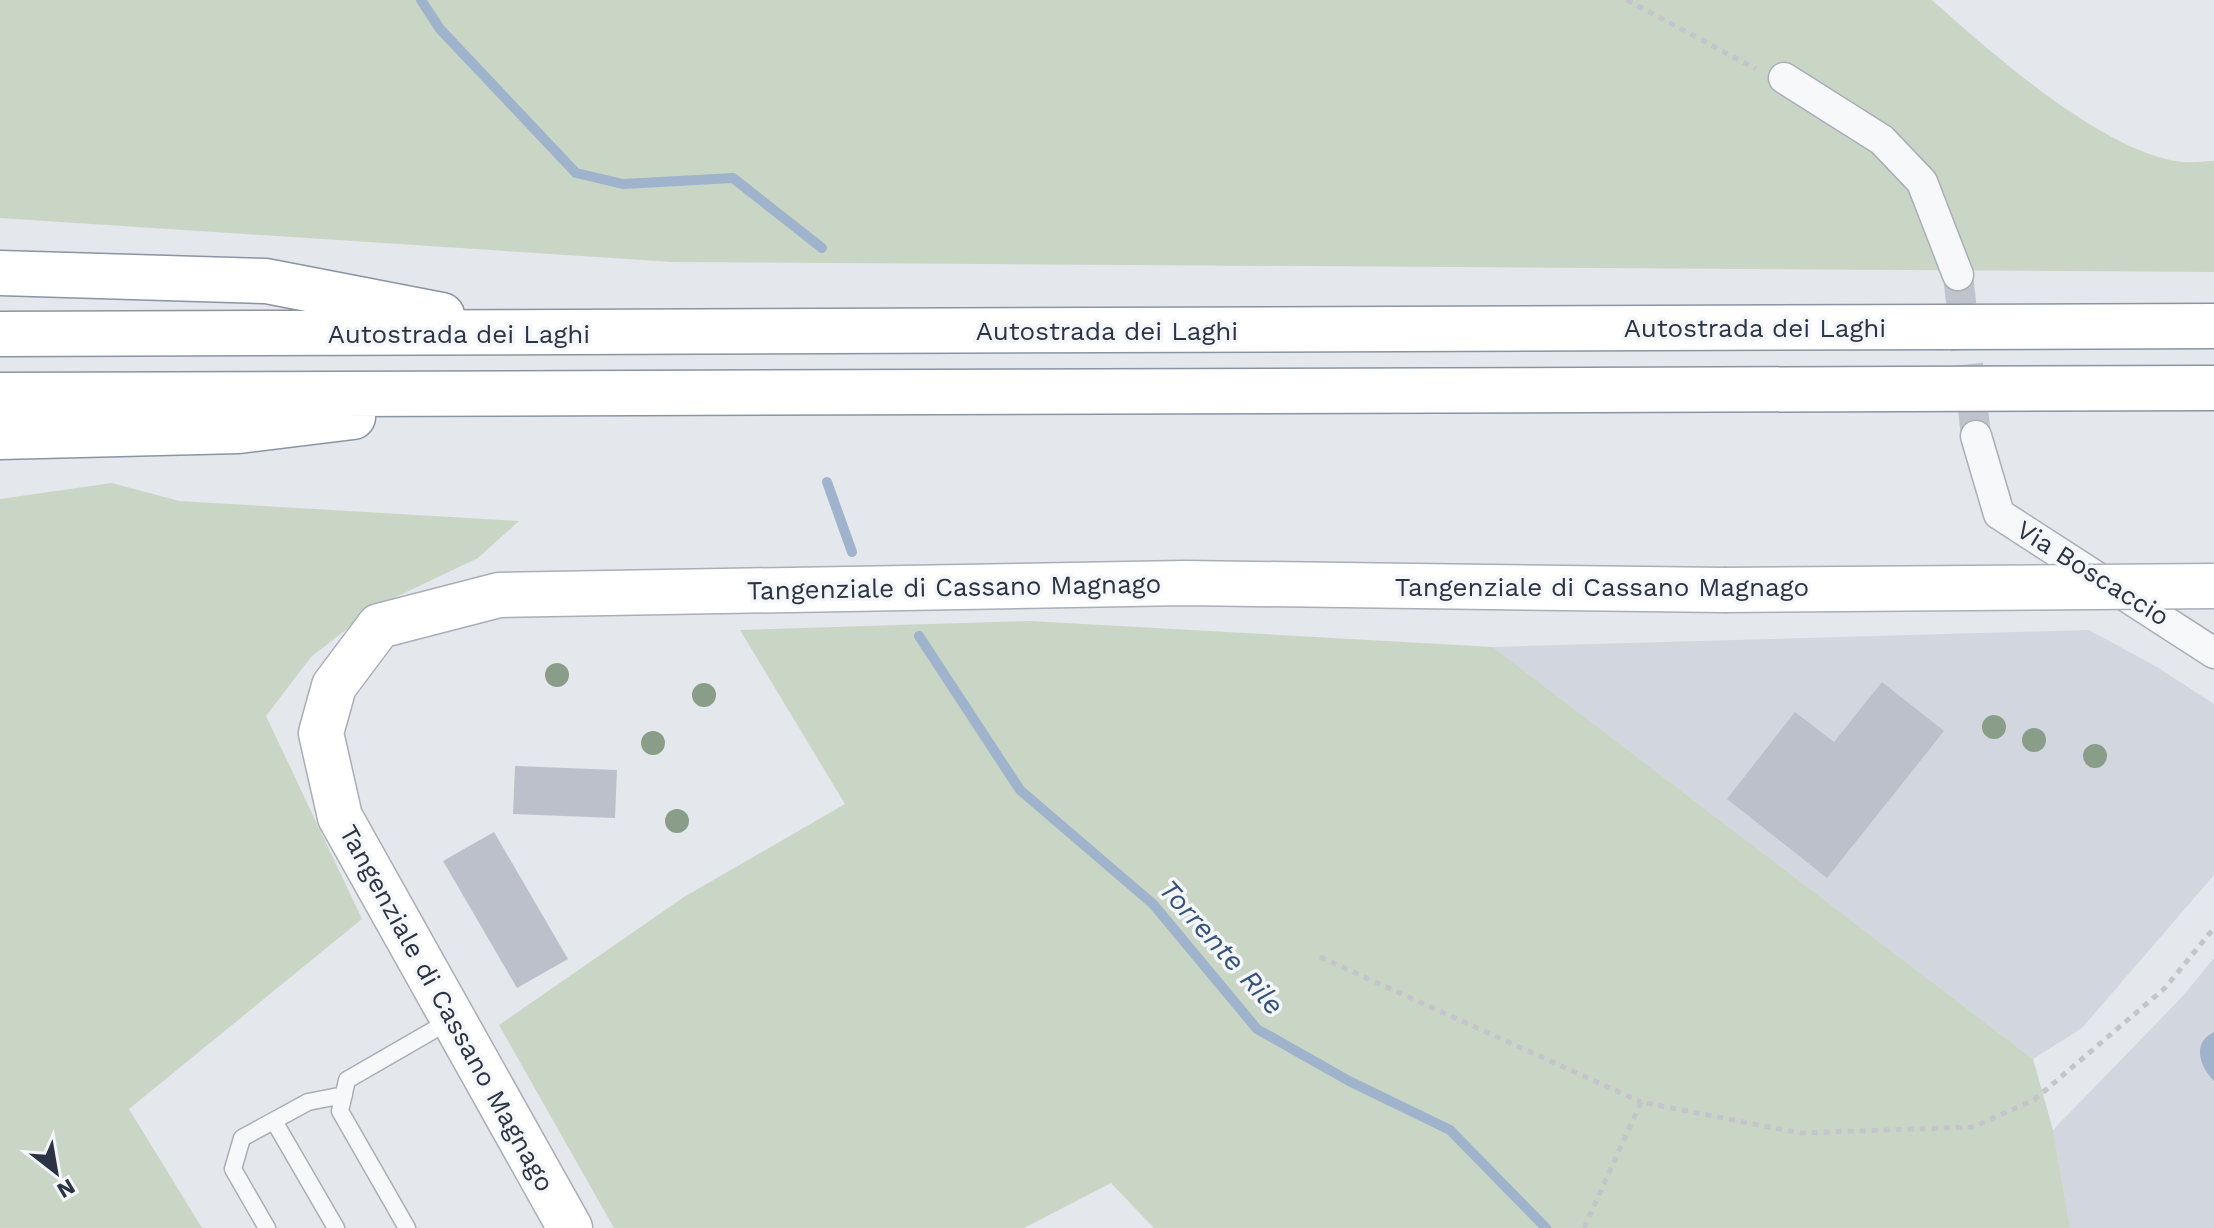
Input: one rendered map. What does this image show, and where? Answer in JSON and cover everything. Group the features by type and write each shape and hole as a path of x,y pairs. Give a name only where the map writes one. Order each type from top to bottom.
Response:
{"main road":[{"path":"0,273 266,281 543,334"},
{"name":"Autostrada dei Laghi","path":"0,334 2214,326"},
{"path":"0,395 2214,388"},
{"path":"0,437 239,431 540,392"},
{"name":"Tangenziale di Cassano Magnago","path":"570,1228 340,817 321,733 334,686 379,626 499,595 1184,583 1724,590 2214,586"}],"street":[{"path":"1784,78 1882,140 1922,182 1958,275"},
{"name":"Via Boscaccio","path":"1976,436 1999,514 2214,653"}],"lane":[{"path":"407,1228 340,1111 347,1080 453,1020"},
{"path":"267,1228 233,1169 242,1138 308,1102 344,1095"},
{"path":"274,1121 336,1228"}],"path":[{"path":"1627,0 1746,66 1784,78"},
{"path":"1320,957 1641,1102 1800,1133 1973,1127 2034,1100 2165,988 2214,928"},
{"path":"1584,1228 1641,1102"}],"shaded area":[{"path":"2089,630 2157,667 2214,704 2214,875 2082,1028 2033,1059 1493,647"},
{"path":"2214,958 2214,1228 2070,1228 2053,1130 2182,997"}],"green space":[{"path":"0,0 1932,0 2050,98 2119,141 2152,155 2183,162 2214,161 2214,272 673,262 0,218"},
{"path":"112,483 179,501 519,521 478,558 375,607 311,657 266,716 362,919 129,1109 202,1228 0,1228 0,499"},
{"path":"1030,621 1493,647 2033,1059 2053,1130 2070,1228 1154,1228 1111,1183 1024,1228 614,1228 499,1025 684,897 845,804 740,630"}],"water":[{"path":"2214,1032 2214,1081 2205,1069 2200,1049 2202,1042"}],"building":[{"path":"1882,682 1944,731 1827,878 1727,799 1795,712 1834,742"},
{"path":"515,766 617,770 615,818 513,814"},
{"path":"494,832 568,959 517,988 443,861"}],"waterway":[{"name":"Torrente Rile","path":"421,0 440,29 576,173 623,184 733,178 822,248"},
{"name":"Torrente Rile","path":"827,482 852,552"},
{"name":"Torrente Rile","path":"919,636 1020,790 1153,904 1257,1029 1349,1081 1450,1130 1546,1228"}],"tunnel":[{"path":"1958,275 1976,436"}]}
